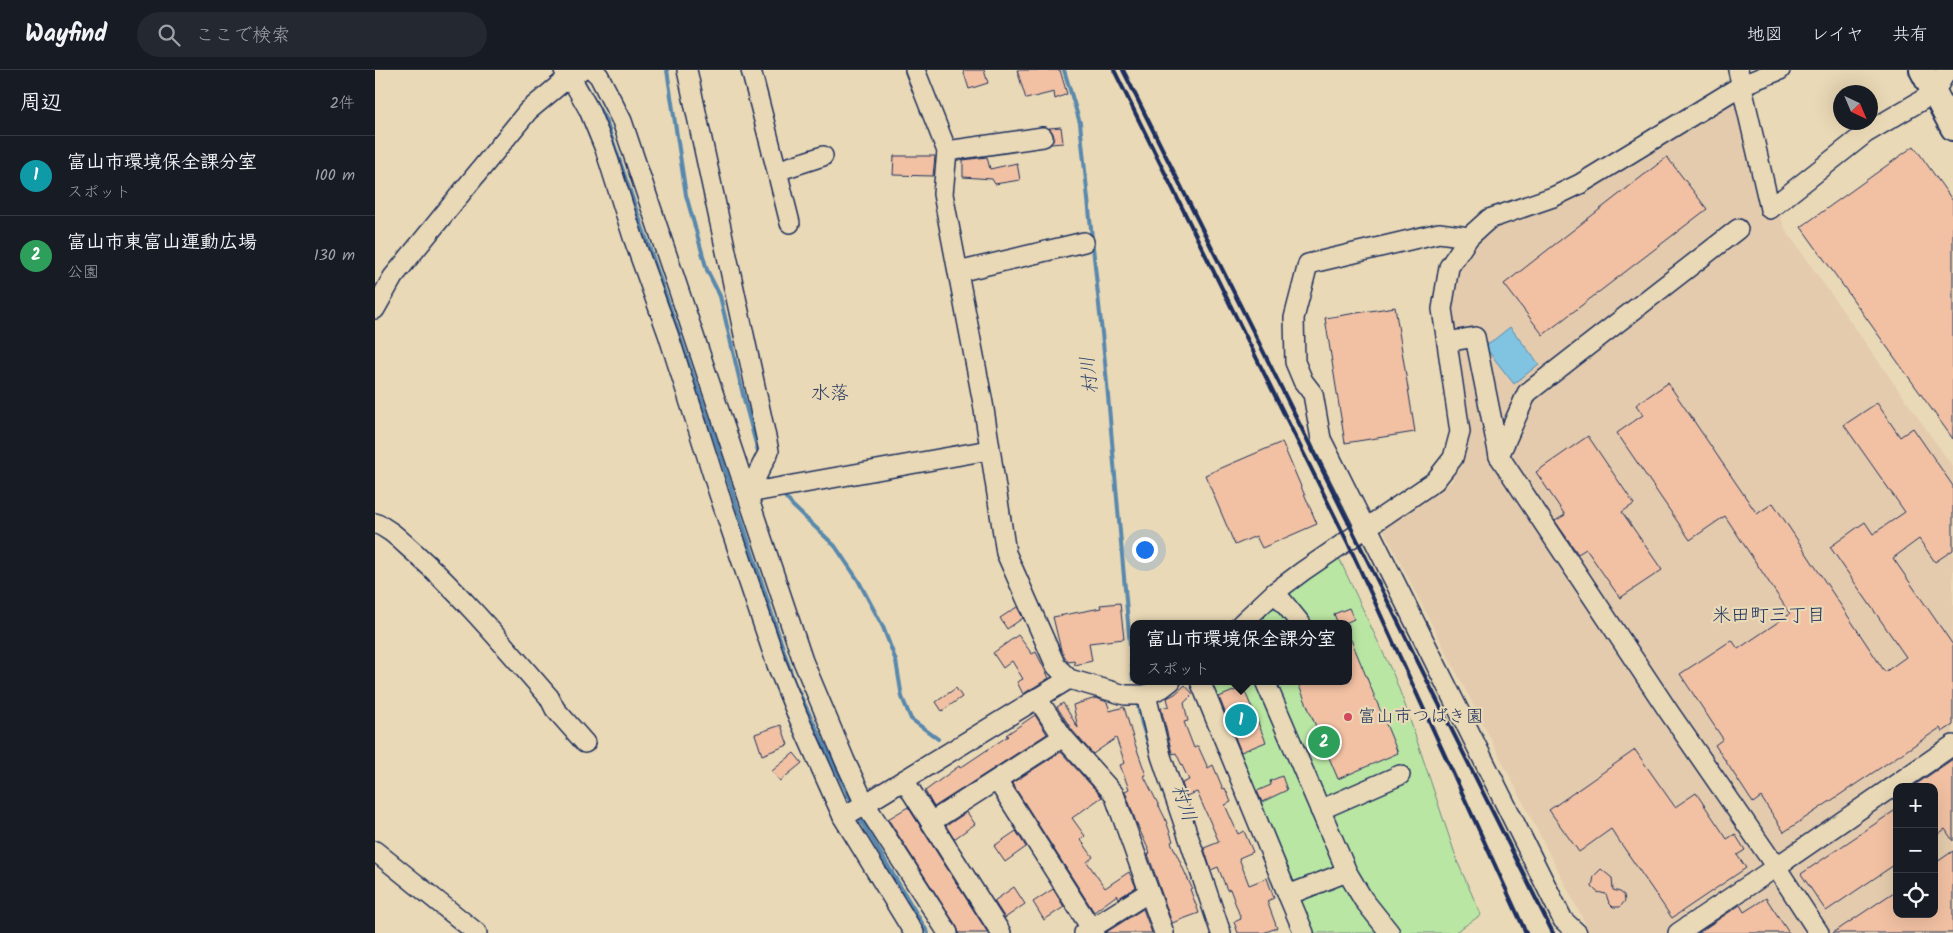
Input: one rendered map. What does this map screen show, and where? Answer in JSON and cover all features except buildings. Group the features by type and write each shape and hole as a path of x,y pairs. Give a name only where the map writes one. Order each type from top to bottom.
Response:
{"main road":[{"path":"1940,80 1953,128"}],"street":[{"path":"593,70 599,76 623,121 803,661 865,804 948,933"},
{"path":"687,70 769,451 748,493"},
{"path":"751,70 790,223"},
{"path":"915,70 947,151 943,194 983,403 1006,553 1056,666 1069,679 1139,695 1166,685"},
{"path":"1245,620 1275,592 1303,571 1355,537 1366,526 1435,481 1453,458 1460,432 1442,309 1449,266 1469,237 1489,219 1553,196 1580,184 1740,77 1780,70"},
{"path":"375,309 393,277 528,110 572,72 605,149 777,665 843,817 914,933"},
{"path":"1740,77 1770,209 1867,133 1940,80"},
{"path":"947,151 1043,137"},
{"path":"777,171 823,156"},
{"path":"1499,456 1527,393 1738,230"},
{"path":"1469,237 1439,233 1308,264 1294,318 1295,362 1303,380 1313,394 1321,439 1563,920 1577,933"},
{"path":"958,272 1084,242"},
{"path":"1447,342 1475,337 1499,456 1819,933"},
{"path":"748,493 989,450"},
{"path":"375,523 385,527 433,569 461,598 542,690 555,709 585,743"},
{"path":"1275,592 1298,620"},
{"path":"843,817 1069,679"},
{"path":"1203,685 1304,933"},
{"path":"1267,685 1347,872 1363,899 1390,933"},
{"path":"1139,695 1221,933"},
{"path":"1037,698 1063,737 1114,794 1164,933"},
{"path":"931,822 1063,737"},
{"path":"1678,933 1953,746"},
{"path":"1320,810 1400,775"},
{"path":"905,780 1001,933"},
{"path":"997,780 1090,931 1149,892"},
{"path":"375,851 477,933"},
{"path":"1289,895 1347,872"}],"shaded area":[{"path":"1739,99 1785,229 1953,467 1953,933 1590,933 1382,527 1452,482 1464,442 1467,410 1452,307 1455,277 1474,246 1490,231 1580,195"}],"green space":[{"path":"1338,556 1394,676 1458,863 1481,915 1454,933 1308,933 1207,685 1352,685 1352,620 1260,620 1302,583"}],"water":[{"path":"1510,327 1539,364 1514,384 1485,347"}],"waterway":[{"path":"667,70 686,195 707,270 720,296 759,455"},
{"name":"村川","path":"1064,70 1080,123 1105,362 1130,645"},
{"path":"583,80 606,121 719,451 794,682 853,805"},
{"path":"782,493 835,546 858,580 883,627 896,661 902,697 911,719 938,739"},
{"name":"村川","path":"1137,701 1150,749"},
{"path":"857,814 928,933"}],"railway":[{"path":"1114,70 1347,541 1526,933"},
{"path":"1123,70 1553,933"}],"place":[{"name":"富山市つばき園","path":"1348,717"},
{"name":"富山市環境保全課分室","path":"1241,720"},
{"name":"富山市東富山運動広場","path":"1324,742"}],"district":[{"name":"水落","path":"830,394"},
{"name":"米田町三丁目","path":"1769,616"}]}
